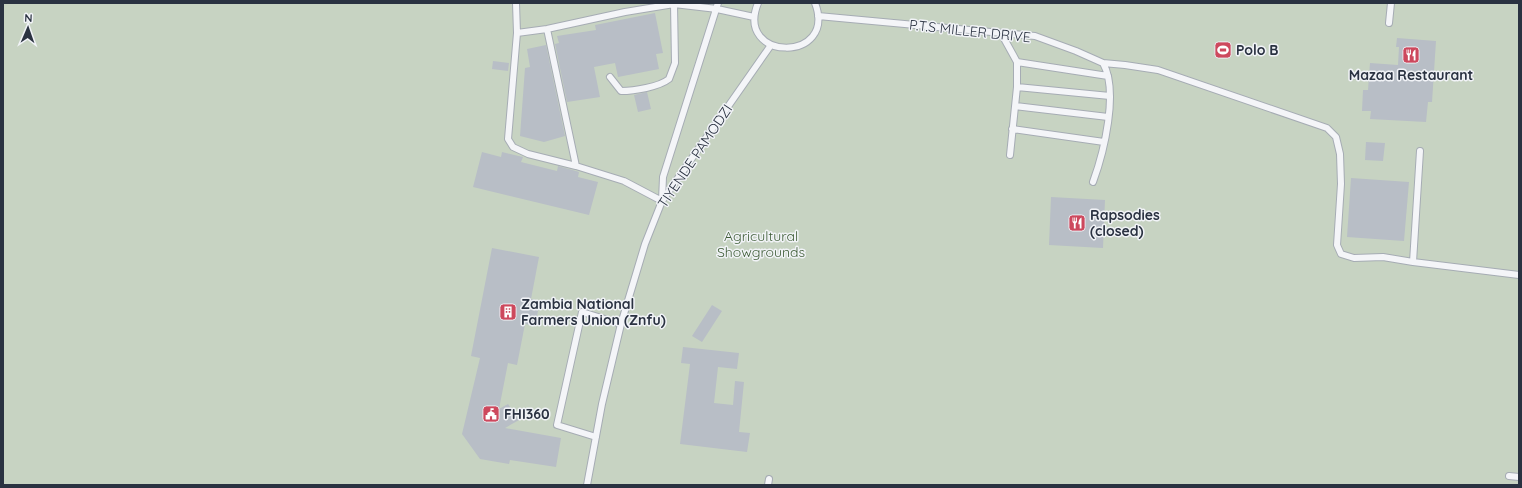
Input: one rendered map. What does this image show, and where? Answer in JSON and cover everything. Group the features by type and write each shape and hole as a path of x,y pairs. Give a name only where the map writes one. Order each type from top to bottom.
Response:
{"lane":[{"path":"516,3 517,33 508,139 513,147 528,154 576,166 624,181 662,201 664,177 717,6"},
{"path":"758,3 754,17 755,24 761,36 771,45 790,48 803,44 813,35 818,16 815,3"},
{"path":"1389,23 1391,3"},
{"path":"517,33 547,29 625,12 674,4 717,6 754,17"},
{"path":"610,77 621,90 630,91 658,84 669,79 675,63 674,4"},
{"name":"P.T.S MILLER DRIVE","path":"818,16 1035,36 1082,53 1103,63"},
{"path":"547,29 576,166"},
{"path":"1001,33 1017,62 1017,87 1010,155"},
{"name":"TIYENDE PAMODZI","path":"588,485 596,437 621,324 645,244 662,201 771,45"},
{"path":"1017,62 1108,76"},
{"path":"1093,182 1099,166 1104,142 1110,96 1108,76 1103,63 1158,70 1327,128 1336,137 1340,154 1341,184 1336,245 1342,254 1354,258 1383,257 1413,262 1519,274"},
{"path":"1017,87 1110,96"},
{"path":"1015,106 1108,117"},
{"path":"1012,129 1104,142"},
{"path":"1413,262 1420,151"},
{"path":"596,437 557,425 582,312 621,324"},
{"path":"1509,476 1519,477"}],"green space":[{"name":"Agricultural Showgrounds","path":"3,3 1519,3 1519,485 3,485"}],"building":[{"path":"655,13 663,53 656,54 659,69 618,77 615,63 594,67 600,97 567,102 555,44 559,43 557,36 596,30 595,25"},
{"path":"1397,38 1436,41 1432,102 1428,102 1426,122 1370,119 1371,111 1362,111 1363,90 1368,90 1370,63 1398,65 1399,47 1396,47"},
{"path":"546,45 565,136 544,142 520,136 525,68 530,67 527,49"},
{"path":"493,61 509,63 508,71 492,69"},
{"path":"647,92 651,109 638,112 634,95"},
{"path":"1366,142 1385,143 1383,161 1365,160"},
{"path":"482,152 501,157 502,152 523,157 521,162 557,171 558,166 579,172 578,177 598,182 589,215 473,187"},
{"path":"1351,178 1409,182 1404,241 1347,237"},
{"name":"Rapsodies (closed)","path":"1051,197 1105,200 1103,248 1049,245"},
{"path":"492,248 539,257 531,299 540,301 535,326 525,324 517,365 508,363 499,409 508,404 519,420 505,428 561,438 556,467 510,460 509,464 480,459 462,434 480,358 471,356"},
{"path":"712,305 722,311 702,342 692,336"},
{"path":"683,347 739,353 737,369 718,367 714,403 733,405 735,381 744,382 739,432 750,433 747,452 680,444 690,364 681,363"}],"place":[{"name":"Polo B","path":"1223,50"},
{"name":"Mazaa Restaurant","path":"1411,55"},
{"name":"Rapsodies (closed)","path":"1077,223"},
{"name":"Zambia National Farmers Union (Znfu)","path":"508,312"},
{"name":"FHI360","path":"491,414"}]}
